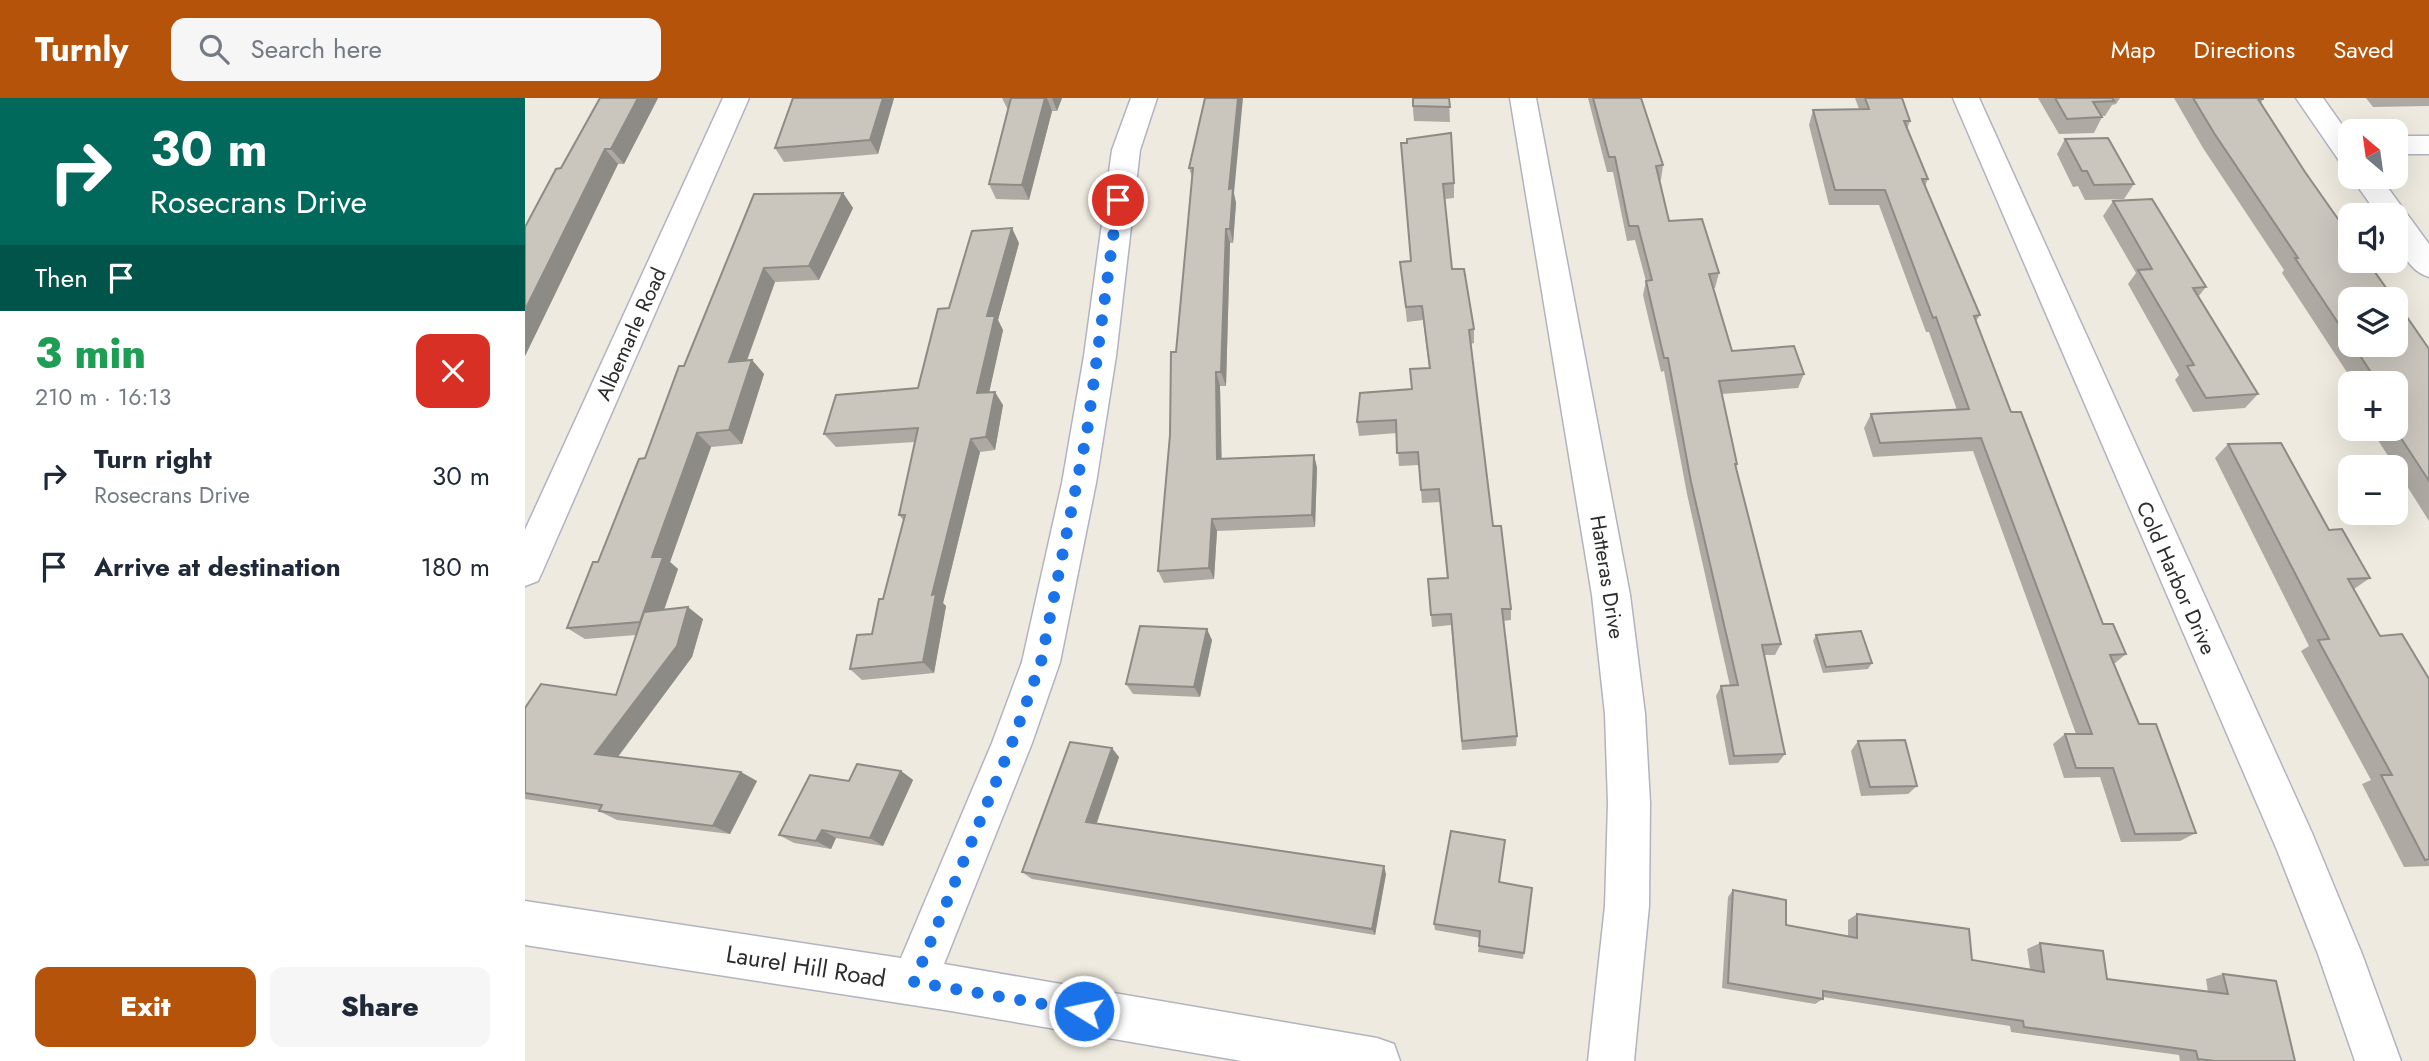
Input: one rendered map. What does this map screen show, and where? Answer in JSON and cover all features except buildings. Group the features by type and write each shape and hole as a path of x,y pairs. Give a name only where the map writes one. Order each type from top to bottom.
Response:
{"street":[{"name":"Albemarle Road","path":"525,570 736,98"},
{"path":"914,982 1012,743 1041,662 1087,432 1126,150 1143,98"},
{"name":"Hatteras Drive","path":"1523,98 1611,595 1625,713 1629,803 1627,906 1611,1061"},
{"name":"Cold Harbor Drive","path":"1966,98 2042,278 2301,855 2358,998 2378,1061"},
{"path":"2309,98 2338,137"},
{"path":"2408,145 2429,145"},
{"path":"2408,237 2429,266"},
{"name":"Laurel Hill Road","path":"525,923 914,982 1377,1061"}],"route":[{"path":"1084,1011 914,982 1012,743 1041,662 1079,483 1100,356 1118,200"}]}
